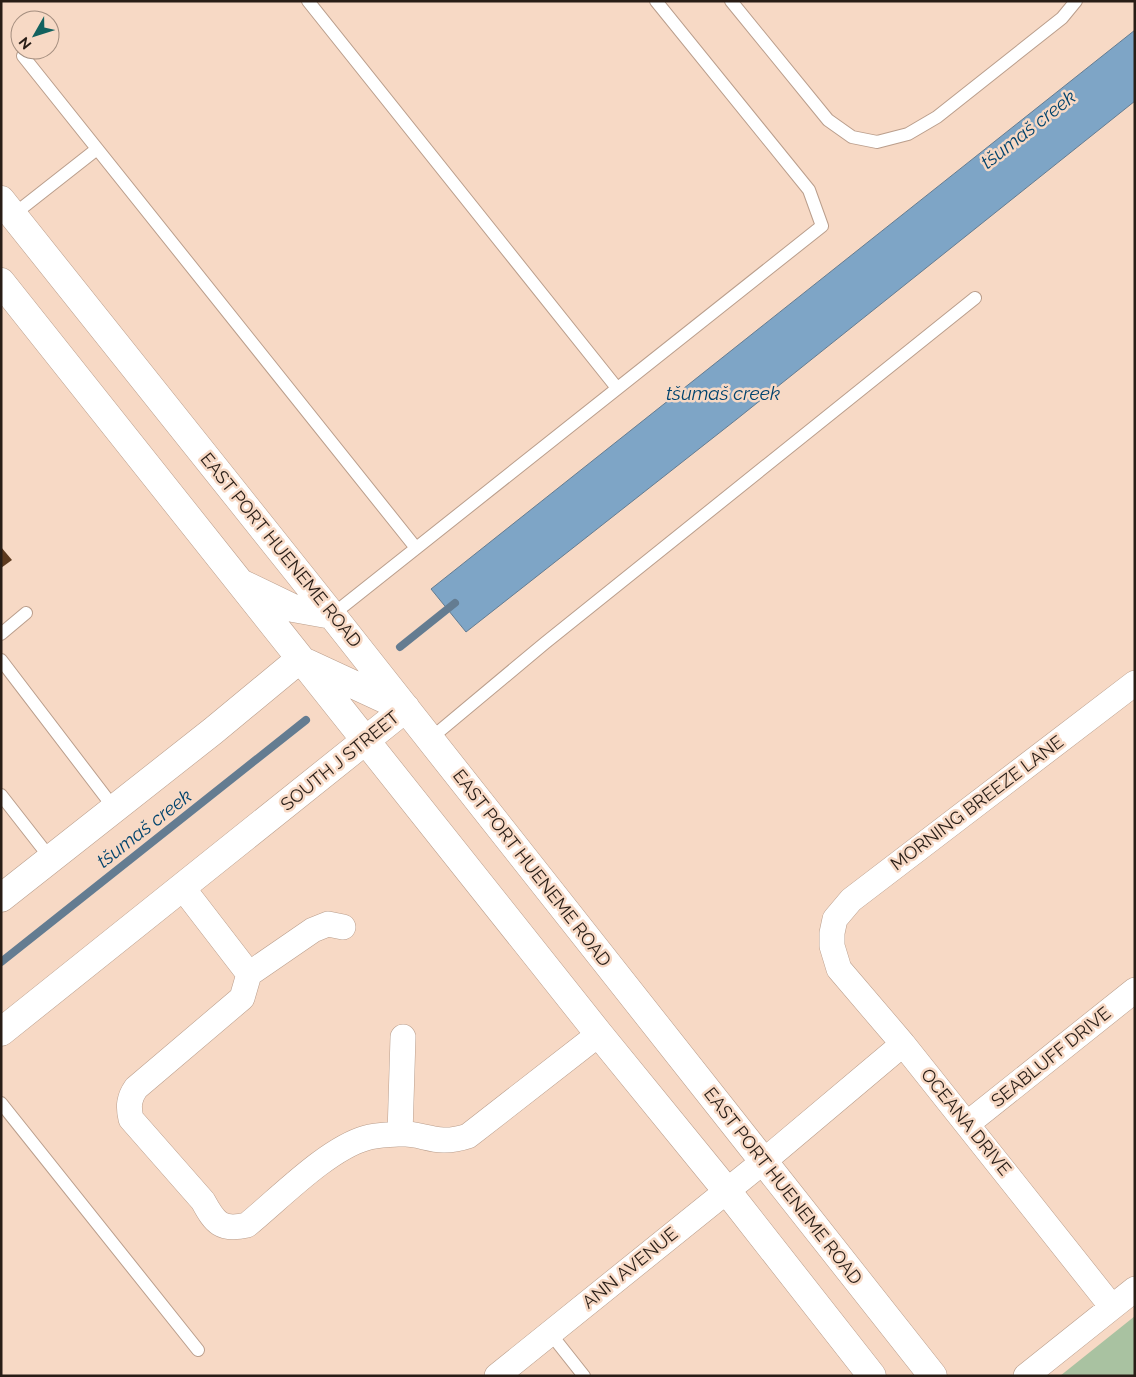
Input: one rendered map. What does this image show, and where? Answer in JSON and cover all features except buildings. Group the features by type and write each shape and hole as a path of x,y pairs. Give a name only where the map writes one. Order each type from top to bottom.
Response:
{"main road":[{"name":"EAST PORT HUENEME ROAD","path":"7,208 332,614 934,1376"},
{"path":"1,282 300,660 367,740 599,1034 727,1191 872,1376"},
{"path":"238,581 293,608 332,614"},
{"path":"1,898 300,660"},
{"name":"SOUTH J STREET","path":"1,1032 406,708 300,660"}],"street":[{"name":"MORNING BREEZE LANE","path":"832,933 835,919 851,900 1135,683"},
{"path":"182,887 249,974"},
{"path":"343,926 328,924 313,930 249,974 242,998 136,1088 130,1096 128,1109 131,1119 203,1201 211,1216 219,1224 233,1228 247,1226 337,1151 367,1138 400,1134 437,1141 453,1141 468,1136 599,1034"},
{"name":"OCEANA DRIVE","path":"832,933 832,946 839,968 903,1044 1112,1307"},
{"name":"SEABLUFF DRIVE","path":"967,1124 1135,990"},
{"path":"400,1134 402,1037"},
{"name":"ANN AVENUE","path":"497,1376 764,1161 903,1044"},
{"path":"1026,1376 1135,1289"}],"lane":[{"path":"308,1 616,388"},
{"path":"332,614 822,226 809,190 656,1"},
{"path":"731,1 828,120 852,137 877,142 908,134 937,117 1062,18 1076,1"},
{"path":"25,60 416,548"},
{"path":"7,208 97,149"},
{"path":"430,739 552,637 975,298"},
{"path":"1,634 26,613"},
{"path":"1,660 114,808"},
{"path":"1,795 51,859"},
{"path":"1,1103 198,1350"},
{"path":"550,1333 584,1376"}],"green space":[{"path":"1135,1316 1135,1376 1060,1376"}],"water":[{"name":"tšumaš creek","path":"1135,30 1135,101 737,419 466,632 431,589"}],"waterway":[{"name":"tšumaš creek","path":"400,647 455,603"},
{"name":"tšumaš creek","path":"1,962 306,720"}]}
